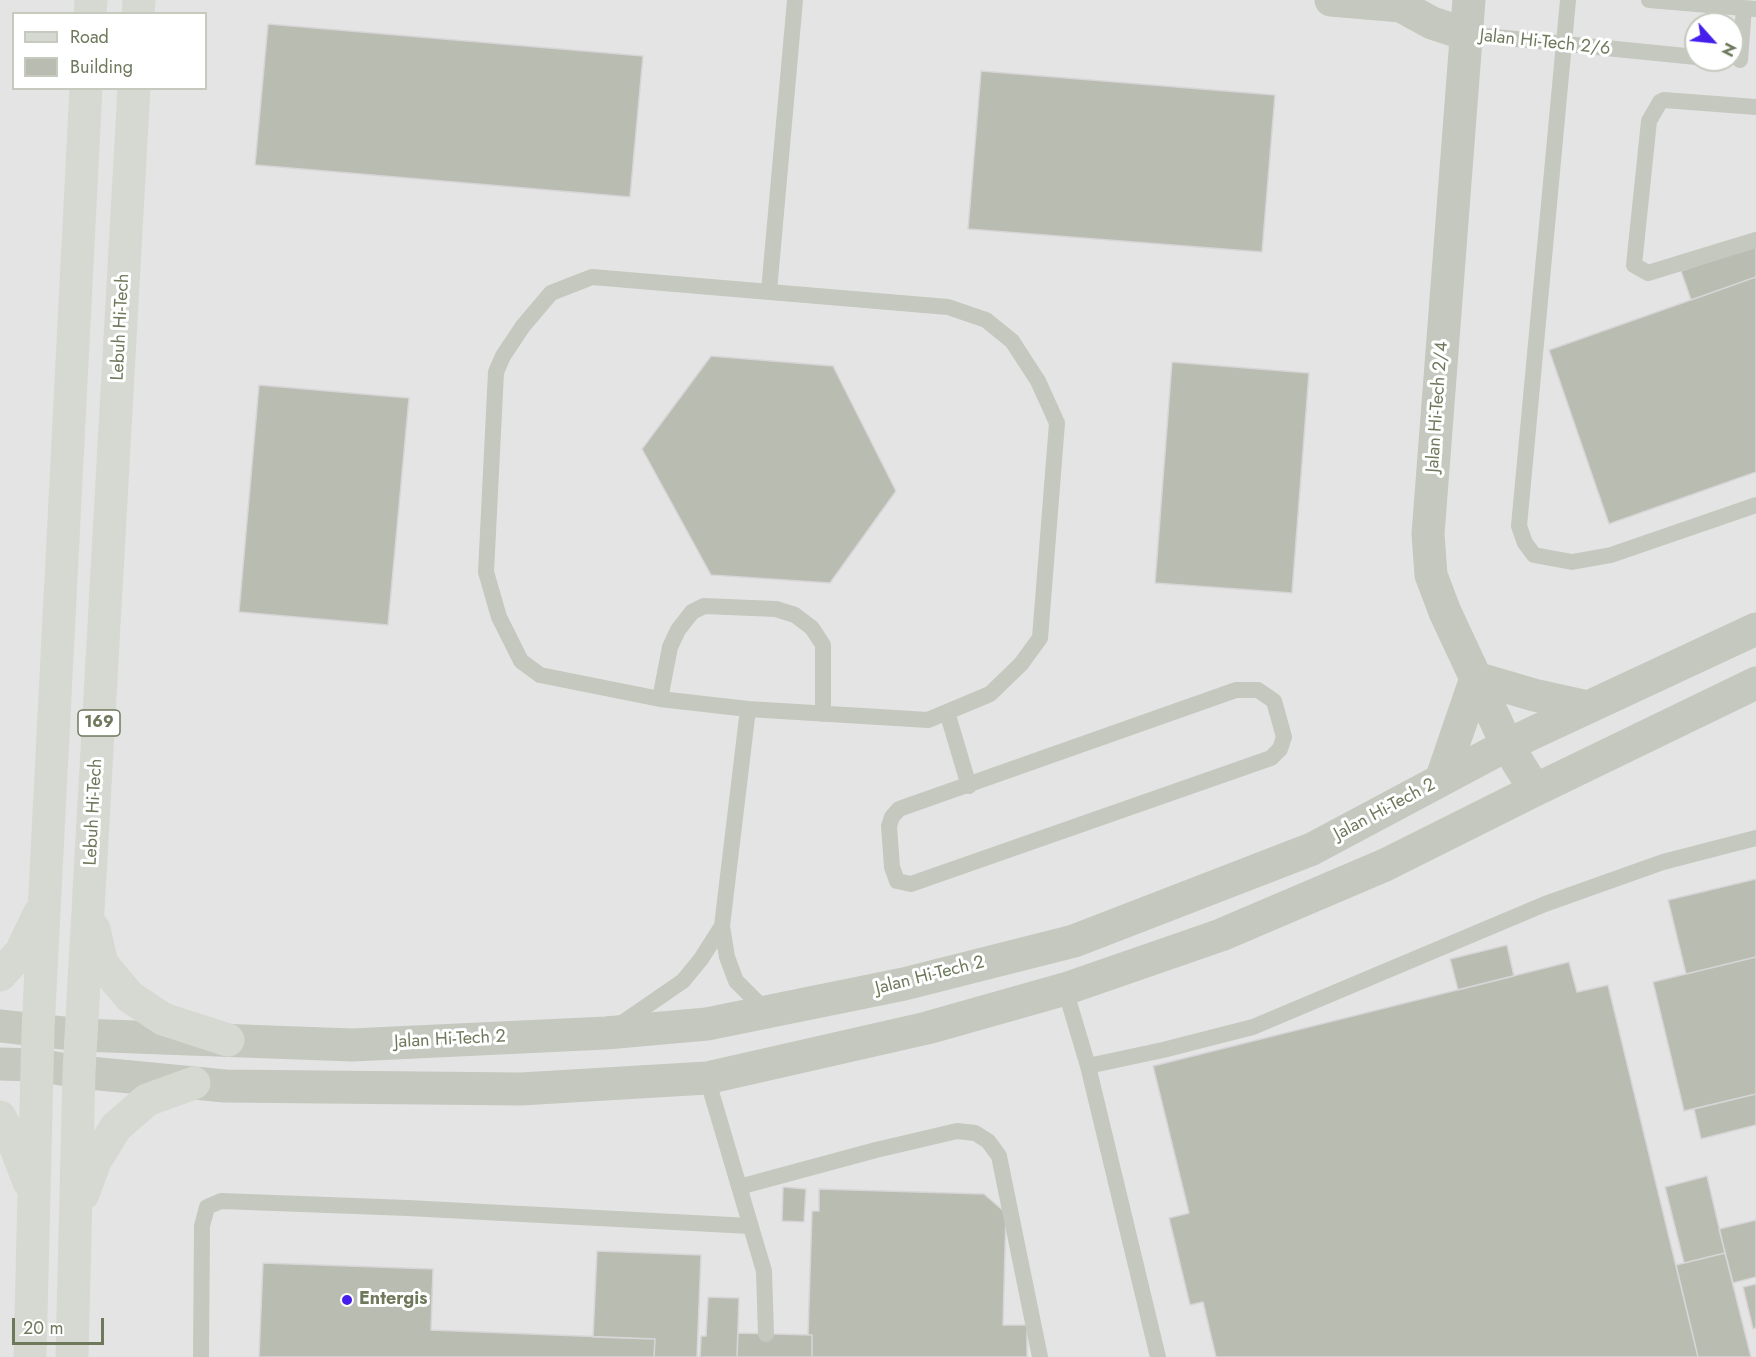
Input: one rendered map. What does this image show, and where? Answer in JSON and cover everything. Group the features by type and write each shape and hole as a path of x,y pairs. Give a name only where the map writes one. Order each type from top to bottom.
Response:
{"main road":[{"name":"169","path":"30,1357 38,1029 86,90"},
{"name":"Lebuh Hi-Tech","path":"72,1357 79,1072 134,90"},
{"path":"0,975 21,952 45,902"},
{"path":"88,904 102,964 130,997 163,1019 228,1040"},
{"path":"74,1220 95,1161 116,1126 147,1100 194,1083"},
{"path":"0,1117 14,1143 33,1194"}],"street":[{"name":"Jalan Hi-Tech 2/6","path":"1331,0 1408,3 1432,23 1466,34"},
{"name":"Jalan Hi-Tech 2/4","path":"1469,0 1428,534 1431,575 1445,612 1507,745 1535,790"},
{"name":"Jalan Hi-Tech 2","path":"0,1026 81,1035 352,1045 606,1033 707,1024 904,984 1074,941 1312,849 1507,745 1756,630"},
{"path":"1441,780 1476,678 1534,695 1588,707"},
{"path":"0,1064 37,1065 79,1072 225,1086 521,1089 707,1078 927,1028 1065,989 1221,936 1385,865 1756,683"}],"lane":[{"path":"769,291 795,0"},
{"path":"1568,0 1562,45 1519,526 1525,543 1534,555 1572,562 1611,555 1756,505"},
{"path":"1649,0 1750,9 1744,53"},
{"name":"Jalan Hi-Tech 2/6","path":"1466,34 1684,56"},
{"path":"1756,107 1664,100 1660,102 1649,121 1634,265 1648,273 1756,240"},
{"path":"592,277 948,307 986,320 1012,341 1038,381 1057,423 1040,638 1021,664 990,694 928,720 748,709 660,699 540,675 521,661 499,617 486,572 496,372 503,356 523,326 551,293 592,277"},
{"path":"660,699 670,647 678,630 692,612 704,606 776,609 795,615 812,628 823,645 823,714"},
{"path":"1236,690 1258,690 1274,701 1284,737 1280,748 1271,758 912,884 897,881 892,867 889,826 898,809 969,786 1236,690"},
{"path":"748,709 722,926 727,957 736,981 767,1012"},
{"path":"947,712 969,786"},
{"path":"1088,1066 1253,1027 1545,904 1663,862 1756,838"},
{"path":"606,1033 683,981 701,959 722,926"},
{"path":"1065,989 1088,1066 1158,1357"},
{"path":"707,1078 764,1271 766,1334"},
{"path":"739,1187 957,1131 975,1133 987,1141 999,1156 1041,1357"},
{"path":"201,1357 202,1226 207,1207 221,1202 408,1208 750,1226"}],"shaded area":[{"path":"0,0 1756,0 1756,1357 0,1357"}],"building":[{"path":"268,24 643,56 630,197 255,165"},
{"path":"981,71 1275,95 1262,252 968,229"},
{"path":"1756,245 1756,277 1691,300 1681,271"},
{"path":"1756,277 1756,472 1609,524 1549,350"},
{"path":"711,356 833,366 896,491 830,583 711,575 642,449"},
{"path":"1172,362 1309,373 1292,593 1155,583"},
{"path":"259,385 409,398 388,625 239,612"},
{"path":"1756,879 1756,957 1686,974 1668,900"},
{"path":"1507,945 1514,976 1458,990 1450,959"},
{"path":"1756,957 1756,1094 1684,1111 1653,982"},
{"path":"1569,962 1577,992 1608,985 1698,1357 1216,1357 1203,1302 1190,1305 1169,1218 1189,1213 1153,1066"},
{"path":"1756,1094 1756,1125 1701,1139 1694,1109"},
{"path":"1707,1176 1725,1253 1684,1263 1665,1187"},
{"path":"783,1187 806,1189 804,1222 782,1221"},
{"path":"819,1189 984,1194 1006,1213 1003,1325 1027,1325 1027,1357 812,1357 812,1335 808,1335 812,1211 819,1211"},
{"path":"1756,1220 1756,1277 1733,1283 1719,1229"},
{"path":"597,1251 701,1255 697,1357 654,1357 655,1339 593,1337"},
{"path":"1725,1253 1751,1357 1698,1357 1676,1265"},
{"name":"Entergis","path":"263,1263 433,1269 431,1330 655,1339 654,1357 259,1357"},
{"path":"1756,1284 1756,1328 1753,1329 1743,1287"},
{"path":"708,1297 739,1298 737,1357 700,1357 701,1336 706,1336"},
{"path":"738,1333 812,1335 812,1357 737,1357"}],"place":[{"name":"Entergis","path":"347,1300"}]}
